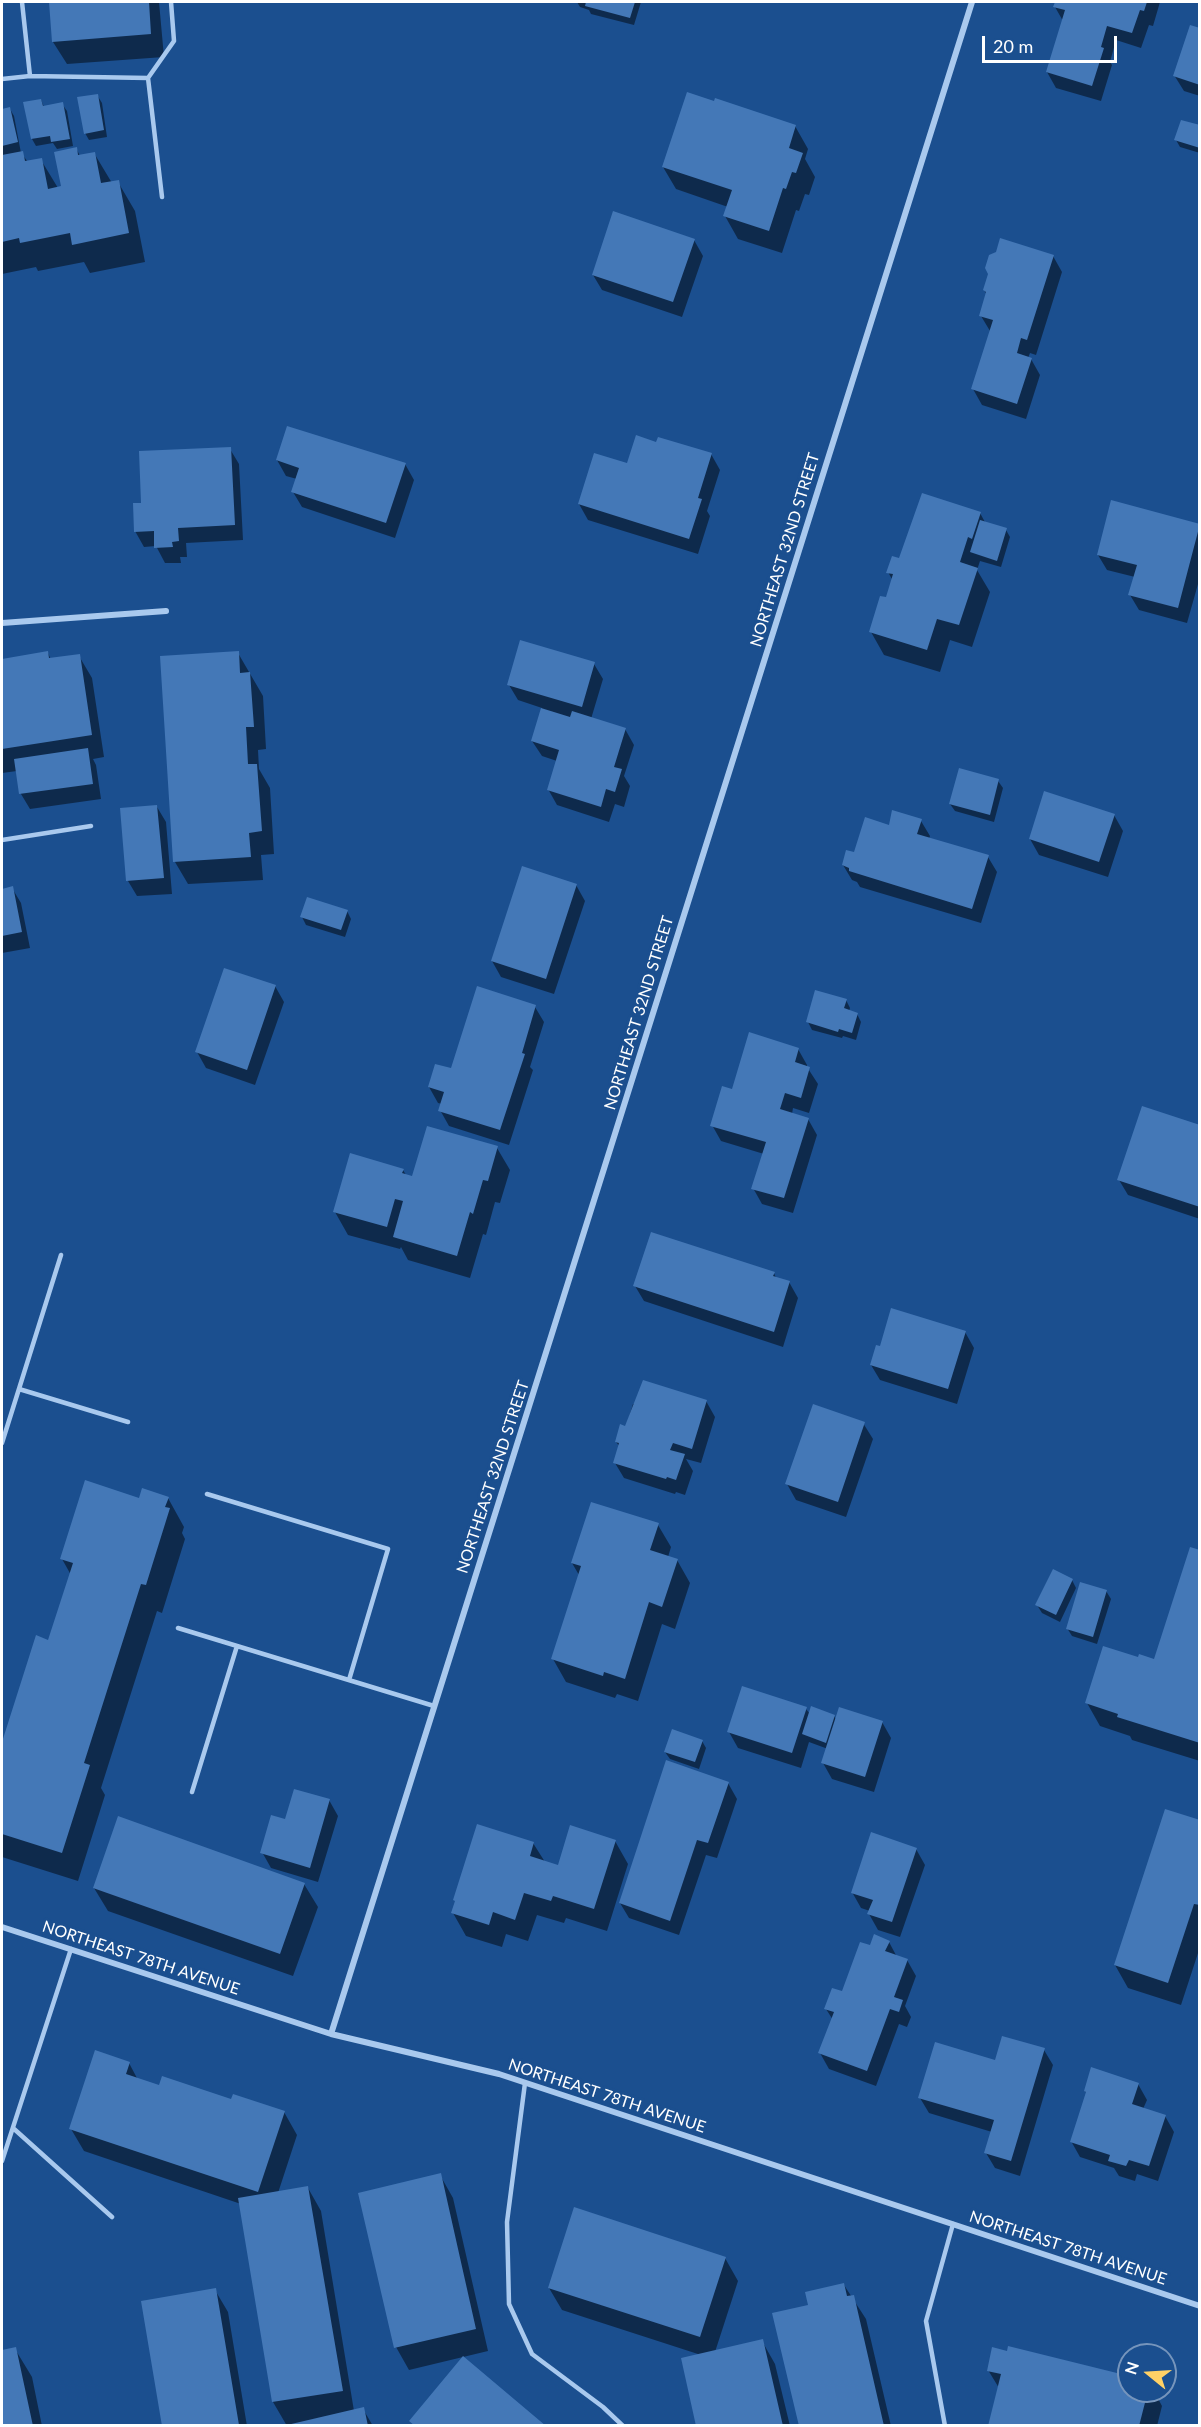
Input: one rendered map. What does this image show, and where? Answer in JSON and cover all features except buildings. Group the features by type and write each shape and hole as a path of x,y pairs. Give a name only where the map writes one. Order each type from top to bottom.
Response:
{"street":[{"name":"NORTHEAST 32ND STREET","path":"331,2034 972,2"},
{"path":"2,623 166,611"},
{"name":"NORTHEAST 78TH AVENUE","path":"2,1927 331,2034 499,2074 1200,2306"}],"lane":[{"path":"22,2 30,76"},
{"path":"162,197 148,78 174,41 171,2"},
{"path":"2,79 30,76 148,78"},
{"path":"2,840 91,826"},
{"path":"2,1443 61,1255"},
{"path":"19,1389 128,1422"},
{"path":"207,1494 388,1549 349,1680"},
{"path":"178,1628 435,1706"},
{"path":"192,1792 237,1646"},
{"path":"2,2160 71,1949"},
{"path":"525,2083 507,2222 509,2304 532,2355 603,2407 623,2426"},
{"path":"13,2128 112,2217"},
{"path":"945,2426 926,2321 953,2224"}]}
